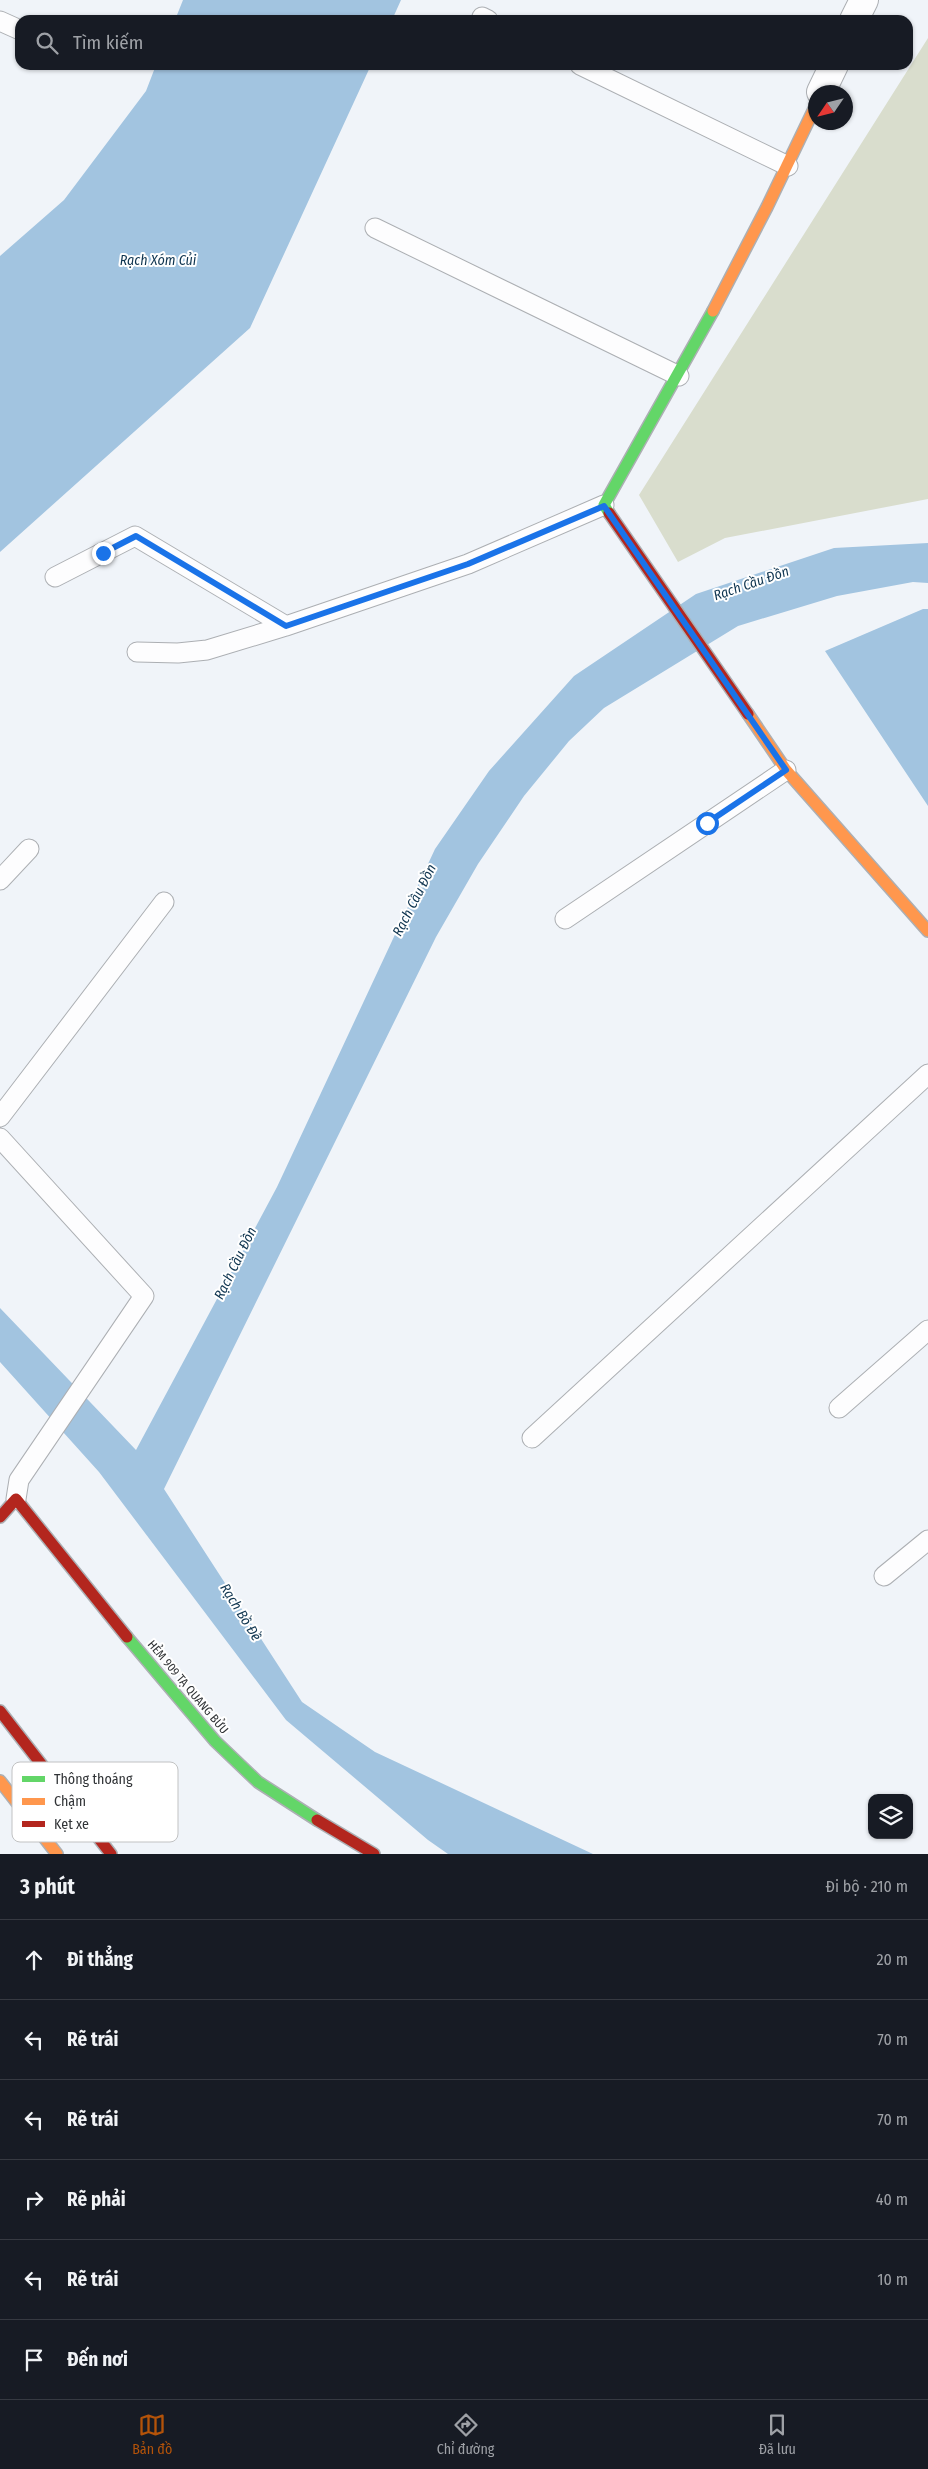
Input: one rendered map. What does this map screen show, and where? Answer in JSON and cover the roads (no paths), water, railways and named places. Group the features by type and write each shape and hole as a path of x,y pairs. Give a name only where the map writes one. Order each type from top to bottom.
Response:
{"street":[{"path":"856,15 864,0"},
{"path":"824,85 832,70"},
{"path":"808,122 788,166 679,376 604,506 786,770 928,932"},
{"path":"0,1517 16,1499"},
{"name":"HẺM 909 TẠ QUANG BỬU","path":"16,1499 172,1692 215,1741 258,1782 374,1854"},
{"path":"0,1711 40,1762"},
{"path":"0,1781 12,1796"},
{"path":"48,1842 57,1854"},
{"path":"102,1842 111,1854"}],"lane":[{"path":"0,21 15,28"},
{"path":"590,70 788,166"},
{"path":"375,228 679,376"},
{"path":"137,652 178,654 207,650 286,626 468,564 604,506"},
{"path":"55,577 136,536 286,626"},
{"path":"564,919 786,770"},
{"path":"0,880 29,850"},
{"path":"0,1117 164,902"},
{"path":"532,1438 928,1074"},
{"path":"0,1138 144,1296 114,1343 19,1480 16,1499"},
{"path":"839,1408 928,1330"},
{"path":"884,1576 928,1540"}],"water":[{"path":"183,0 401,0 394,15 177,15"},
{"name":"Rạch Xóm Củi","path":"154,70 369,70 250,328 0,552 0,256 64,200 146,91"},
{"path":"928,543 928,583 913,582 837,596 738,626 604,708 569,741 524,796 478,864 436,937 164,1489 302,1702 375,1752 593,1854 448,1854 428,1840 286,1720 99,1472 0,1362 0,1308 136,1450 277,1187 435,849 489,771 574,676 696,594 834,548"},
{"path":"923,609 928,609 928,806 825,651"}],"water label":[{"name":"Rạch Cầu Đồn","path":"751,583"},
{"name":"Rạch Cầu Đồn","path":"414,900"},
{"name":"Rạch Cầu Đồn","path":"235,1263"},
{"name":"Rạch Bồ Đề","path":"241,1612"}]}
